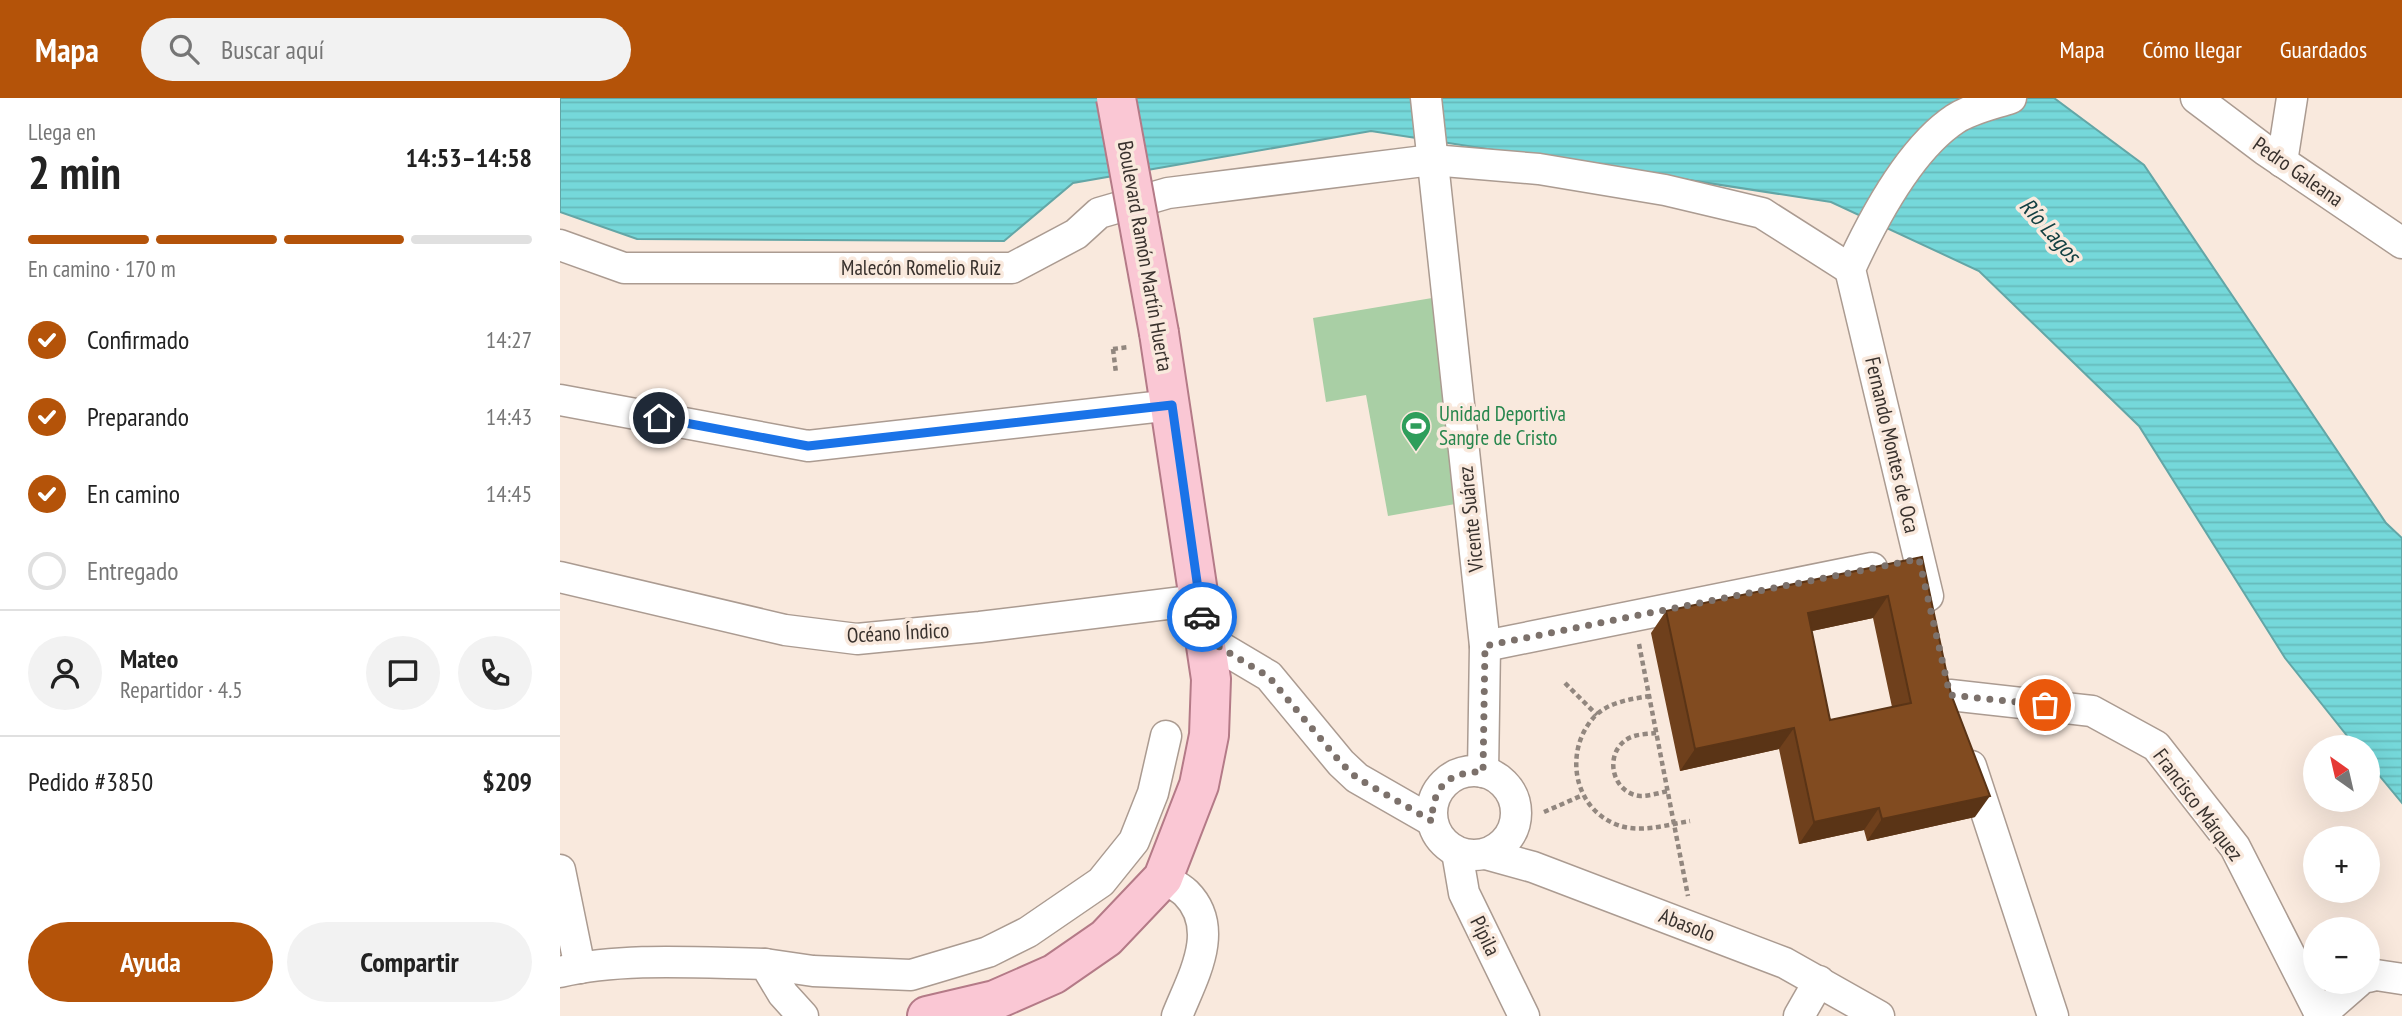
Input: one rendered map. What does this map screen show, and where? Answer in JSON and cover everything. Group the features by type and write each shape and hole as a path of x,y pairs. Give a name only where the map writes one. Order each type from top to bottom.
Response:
{"main road":[{"name":"Boulevard Ramón Martín Huerta","path":"927,1016 995,1000 1054,974 1106,938 1163,878 1199,785 1209,735 1211,679 1172,405 1116,98"}],"street":[{"name":"Vicente Suárez","path":"1426,98 1485,646 1483,772"},
{"path":"1850,269 1865,237 1917,153 1956,118 2011,98"},
{"name":"Pedro Galeana","path":"2196,98 2282,162 2402,243"},
{"path":"2282,162 2292,98"},
{"name":"Malecón Romelio Ruiz","path":"560,245 624,268 1012,268 1076,234 1099,213 1168,193 1431,151 1665,190 1762,213 1850,269"},
{"name":"Fernando Montes de Oca","path":"1850,269 1934,627"},
{"path":"560,400 808,446 1172,405"},
{"path":"1485,646 1919,559"},
{"name":"Océano Índico","path":"560,577 785,630 857,639 1199,600"},
{"path":"1205,638 1269,677 1341,763 1357,778 1432,821"},
{"name":"Francisco Márquez","path":"2053,1016 1953,707 2092,711 2156,746 2235,847 2320,1015"},
{"path":"560,870 570,970 670,962 765,964 813,971 911,975 988,952 1028,932 1101,882 1135,841 1153,793 1166,736"},
{"path":"1469,771 1483,772 1496,777 1506,786 1513,798 1517,811 1509,838 1499,848 1472,853 1446,845 1437,835 1432,821 1432,807 1437,794 1445,783 1456,775 1469,771"},
{"name":"Abasolo","path":"1472,853 1533,867 1785,962 1879,1016"},
{"name":"Pípila","path":"1472,853 1464,892 1524,1016"},
{"path":"1163,878 1187,894 1204,921 1202,954 1177,1016"},
{"path":"765,964 783,994 803,1016"},
{"path":"2380,976 2402,979"},
{"path":"1799,1016 1819,981"},
{"path":"2320,1015 2344,994"}],"path":[{"path":"1113,349 1116,373"},
{"path":"1642,658 1685,881"},
{"path":"1565,683 1597,715"},
{"path":"1650,696 1615,703 1597,715 1583,732 1576,753 1576,775 1583,795 1597,813 1616,824 1638,829 1690,821"},
{"path":"1657,733 1630,738 1622,744 1613,761 1613,771 1622,788 1630,793 1640,796 1668,791"},
{"path":"1544,812 1583,795"}],"green space":[{"name":"Unidad Deportiva Sangre de Cristo","path":"1438,297 1461,503 1388,516 1366,395 1326,402 1313,318"}],"water":[{"name":"Río Lagos","path":"560,98 2054,98 2144,165 2386,523 2402,538 2402,803 2380,776 2380,735 2346,735 2285,658 2139,426 1979,271 1831,202 1371,131 1073,183 1004,241 637,239 560,212"}],"building":[{"path":"1922,557 1951,694 1990,796 1882,819 1879,808 1814,822 1794,728 1695,749 1666,611","holes":["1888,596 1911,703 1830,720 1808,613"]}],"way so far":[{"path":"1202,617 1205,638 1269,677 1341,763 1357,778 1432,821 1432,807 1445,783 1456,775 1469,771 1483,772 1485,646 1919,559 1950,695 2045,705"}],"place":[{"name":"Unidad Deportiva Sangre de Cristo","path":"1416,453"}],"route":[{"path":"659,418 808,446 1172,405 1202,617"}]}
